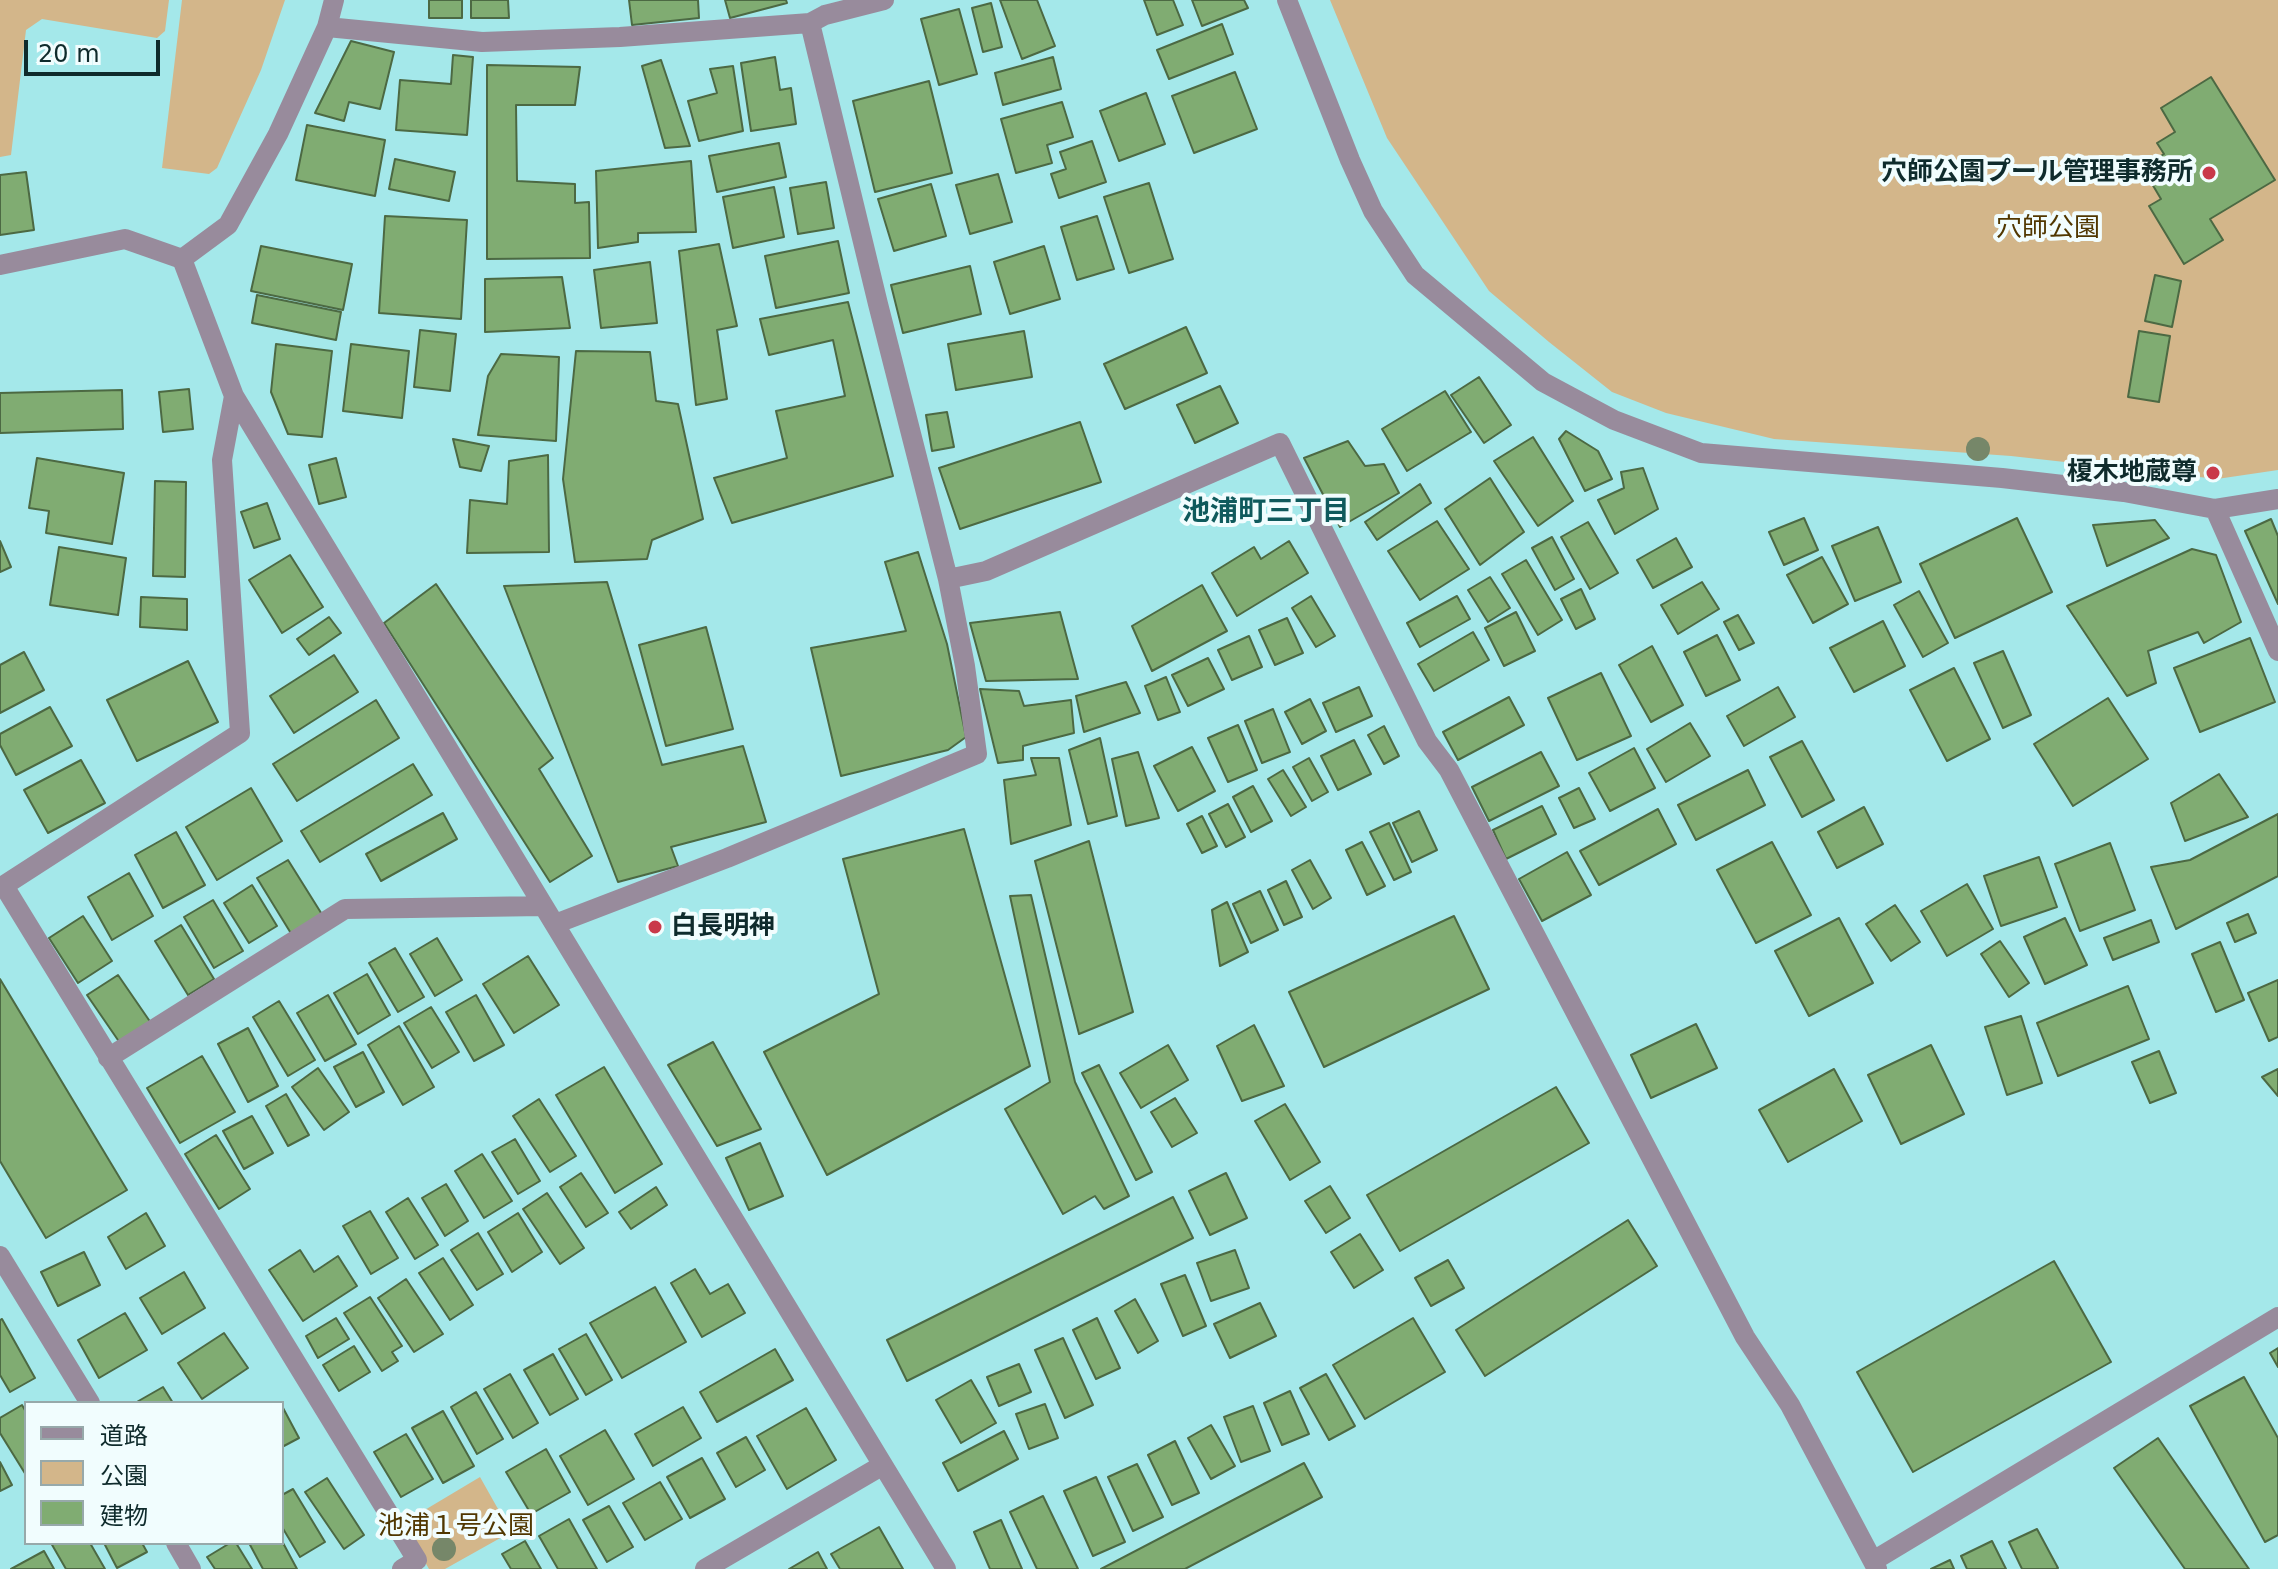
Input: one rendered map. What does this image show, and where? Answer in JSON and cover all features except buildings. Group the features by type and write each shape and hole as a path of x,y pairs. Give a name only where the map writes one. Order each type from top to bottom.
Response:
{"street":[{"path":"182,259 228,225 278,134 327,27 334,0"},
{"path":"327,27 482,42 620,37 819,13 884,0"},
{"path":"1287,0 1373,211 1415,275 1543,382 1614,420 1701,453 2002,478 2124,492 2215,509 2278,499"},
{"path":"555,924 727,858 977,754 965,666 948,579 878,304 819,13"},
{"path":"0,265 125,239 182,259 234,396 946,1569"},
{"path":"234,396 222,460 240,733 2,887 417,1560 402,1569"},
{"path":"948,579 986,571 1280,443 1427,741 1449,770 1745,1337 1790,1405 1875,1565 2278,1317"},
{"path":"2215,509 2278,651"},
{"path":"108,1058 345,909 543,906"},
{"path":"0,1256 89,1401"},
{"path":"705,1569 883,1465"},
{"path":"177,1545 191,1569"}],"green space":[{"path":"0,0 169,0 165,31 157,38 42,19 26,30 11,155 0,157"},
{"path":"182,0 285,0 261,70 217,168 209,174 162,168"},
{"name":"穴師公園","path":"1330,0 2278,0 2278,470 2217,479 2011,456 1774,439 1666,413 1612,392 1489,291 1387,138"},
{"name":"池浦１号公園","path":"480,1477 511,1532 445,1569 429,1569 403,1523"}],"place":[{"name":"穴師公園プール管理事務所","path":"2209,173"},
{"name":"榎木地蔵尊","path":"2213,473"},
{"name":"白長明神","path":"655,927"}],"district":[{"name":"池浦町三丁目","path":"1266,513"}]}
